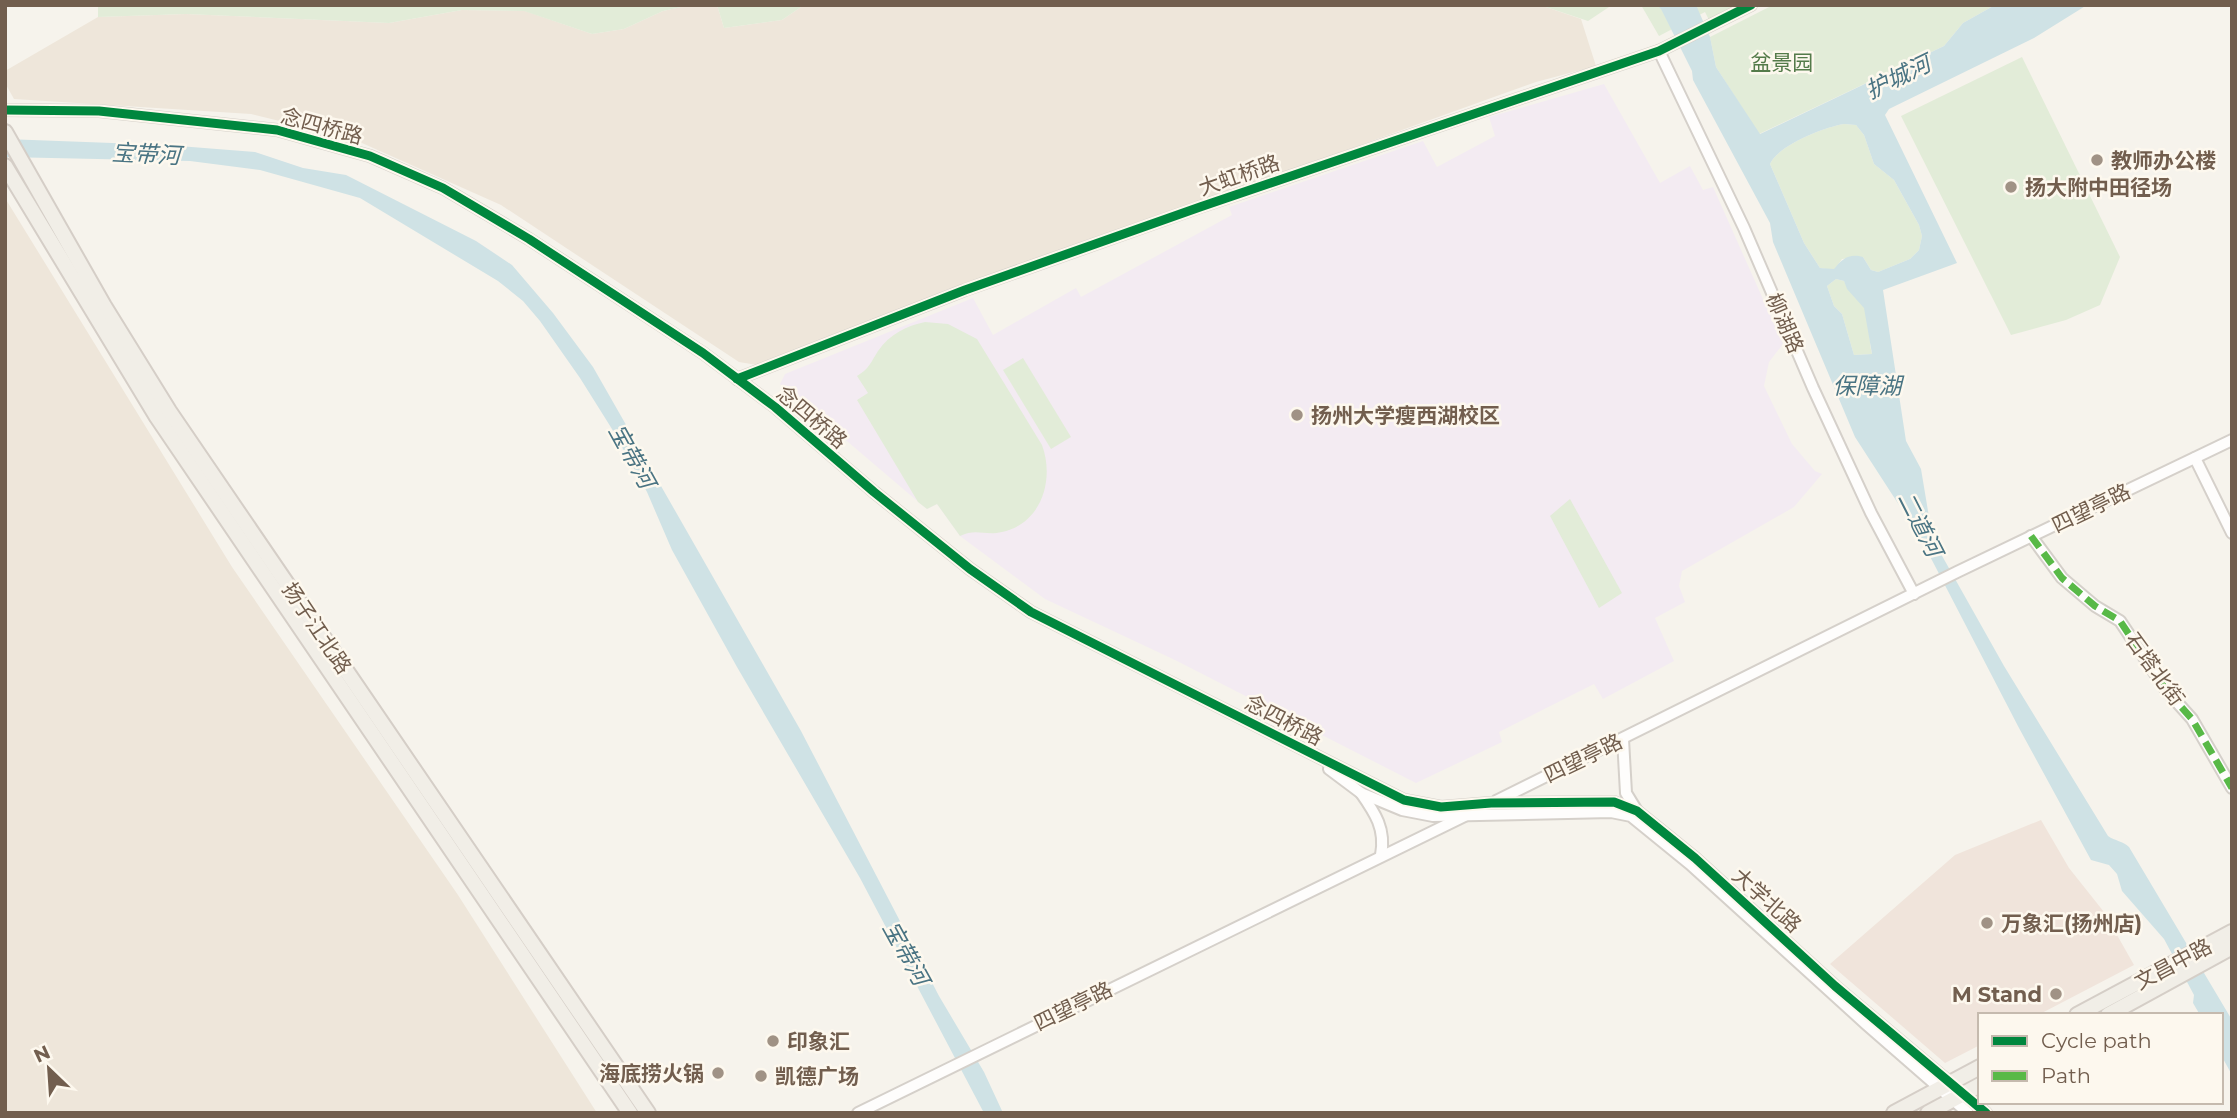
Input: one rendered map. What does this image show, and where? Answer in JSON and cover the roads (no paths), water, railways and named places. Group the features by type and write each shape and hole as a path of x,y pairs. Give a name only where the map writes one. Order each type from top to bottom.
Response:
{"main road":[{"name":"扬子江北路","path":"7,134 104,306 169,411 648,1113"},
{"name":"扬子江北路","path":"5,166 157,417 630,1113"},
{"name":"文昌中路","path":"2112,1013 2169,982 2232,932"},
{"name":"文昌中路","path":"2081,1013 2170,965 2232,947"},
{"path":"1894,1113 1978,1068"},
{"path":"1928,1113 1978,1086"}],"street":[{"name":"大虹桥路","path":"737,379 965,290 1659,51 1751,5"},
{"name":"柳湖路","path":"1659,51 1744,228 1871,513 1914,594"},
{"name":"念四桥路","path":"5,110 99,111 277,130 370,156 443,188 529,239 703,353 775,407 960,561 1031,612 1405,800 1441,807 1491,803"},
{"name":"四望亭路","path":"858,1113 1623,739 1957,572 2232,440"},
{"path":"2194,458 2232,533"},
{"name":"石塔北街","path":"2031,536 2062,578 2095,606 2120,621 2166,690 2192,719 2232,788"},
{"path":"1623,739 1626,793 1637,811"},
{"name":"念四桥路","path":"1304,751 1361,793 1413,812 1433,816 1467,814"},
{"path":"1361,793 1378,817 1384,840 1381,855"},
{"name":"大学北路","path":"1491,803 1614,802 1637,811 1695,858 1945,1085 1986,1113"},
{"name":"大学北路","path":"1467,814 1611,812 1631,817 1690,864 1855,1015 1945,1085"},
{"name":"大学北路","path":"1958,1096 1968,1113"}],"water":[{"path":"1657,5 1696,5 1710,37 1716,67 1760,134 1944,46 1963,23 1995,5 2087,5 2034,38 1889,109 1885,115 1957,263 1883,290 1906,441 1921,469 1931,529 1941,554 2004,666 2108,836 2129,847 2232,1020 2232,1075 2223,1059 2223,1013 2199,1013 2193,1003 2194,995 2164,939 2122,891 2117,874 2109,865 2091,860 1921,539 1855,437 1773,242 1770,223 1693,80 1692,71","holes":["1844,124 1856,125 1864,135 1874,164 1894,180 1919,225 1922,236 1919,250 1910,259 1878,272 1871,270 1863,257 1858,256 1846,258 1834,269 1820,268 1804,243 1770,164 1782,150 1814,133","1836,279 1844,281 1847,289 1864,308 1872,354 1854,355 1842,314 1834,306 1827,286"]},
{"name":"宝带河","path":"5,139 166,145 255,152 303,168 346,175 476,241 512,265 553,313 593,367 801,731 939,996 984,1072 1003,1113 984,1113 860,878 672,550 647,492 612,429 580,378 523,301 498,281 360,198 260,170 190,161 5,157"}],"place":[{"name":"教师办公楼","path":"2097,160"},
{"name":"扬大附中田径场","path":"2011,187"},
{"name":"扬州大学瘦西湖校区","path":"1297,415"},
{"name":"万象汇(扬州店)","path":"1987,923"},
{"name":"M Stand","path":"2056,994"},
{"name":"印象汇","path":"773,1041"},
{"name":"海底捞火锅","path":"718,1073"},
{"name":"凯德广场","path":"761,1076"}],"park label":[{"name":"盆景园","path":"1782,62"}],"water label":[{"name":"护城河","path":"1898,77"},
{"name":"保障湖","path":"1867,386"},
{"name":"二道河","path":"1920,524"}]}
